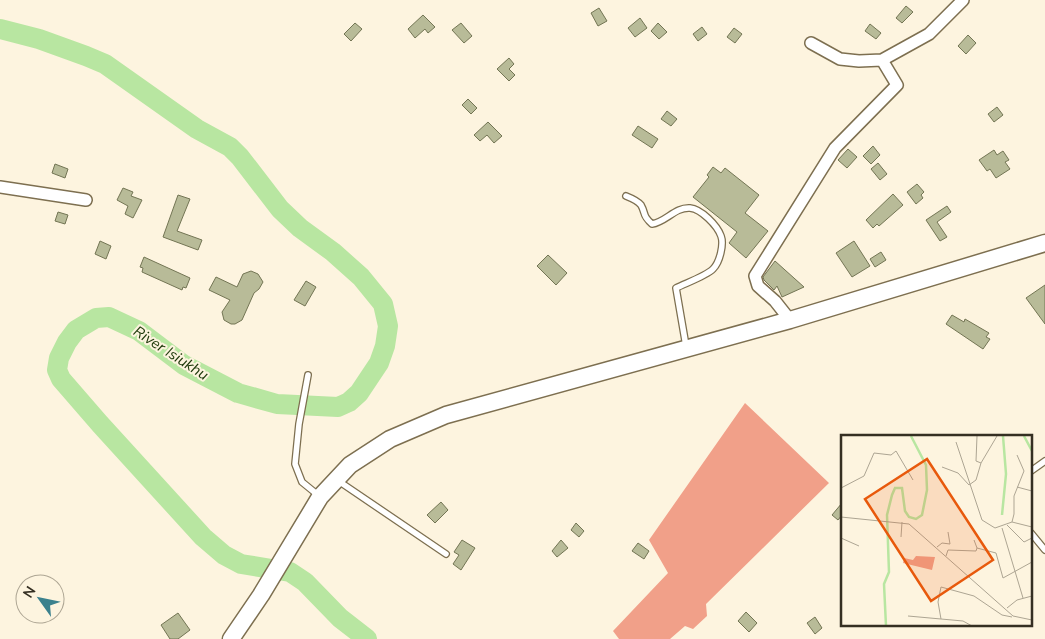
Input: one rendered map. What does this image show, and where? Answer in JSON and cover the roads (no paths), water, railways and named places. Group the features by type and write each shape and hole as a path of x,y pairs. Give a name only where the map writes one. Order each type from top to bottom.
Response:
{"main road":[{"path":"231,639 261,595 320,497 350,465 390,439 446,415 790,320 1045,243"}],"street":[{"path":"811,43 840,59 859,61 882,60 929,34 963,0"},
{"path":"790,320 775,301 758,286 755,276 835,148 867,113 897,85 882,60"},
{"path":"0,187 86,200"}],"lane":[{"path":"626,196 636,200 642,206 644,217 652,224 658,223 681,208 693,208 714,226 722,237 717,263 712,270 676,288 686,348"},
{"path":"308,375 299,424 295,464 302,482 320,497"},
{"path":"1032,470 1045,461"},
{"path":"336,479 446,554"},
{"path":"1032,534 1045,550"}],"waterway":[{"name":"River Isiukhu","path":"0,29 39,39 105,64 197,129 230,147 240,157 280,209 300,228 333,252 361,277 383,304 388,326 385,346 379,363 359,393 349,402 338,407 277,404 238,393 184,365 139,331 109,317 96,318 76,330 59,358 57,370 61,379 100,424 203,537 224,555 241,564 290,572 305,582 340,618 367,639"}]}
